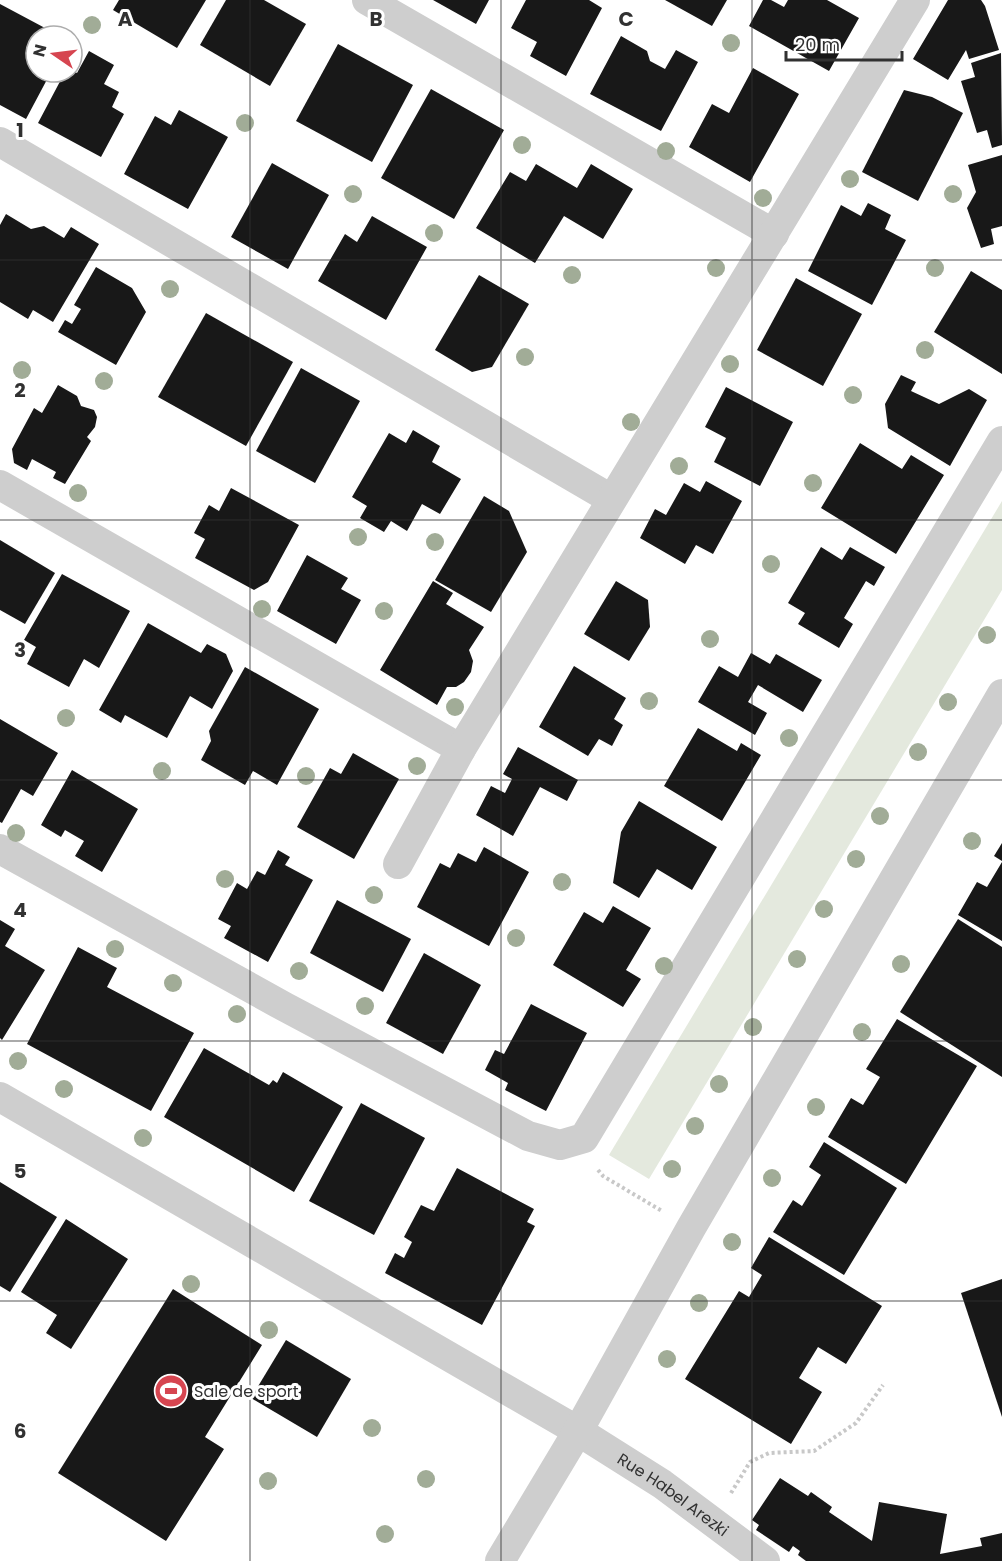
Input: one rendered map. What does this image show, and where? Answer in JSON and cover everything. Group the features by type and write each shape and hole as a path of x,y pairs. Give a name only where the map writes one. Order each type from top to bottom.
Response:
{"street":[{"path":"368,0 774,234"},
{"path":"398,864 461,749 915,0"},
{"path":"0,141 611,500"},
{"path":"0,849 285,1007 528,1136 560,1145 584,1138 1002,441"},
{"path":"0,486 461,749"},
{"path":"500,1561 578,1431 691,1228 1002,694"},
{"name":"Rue Habel Arezki","path":"0,1097 578,1431 662,1485 765,1561"}],"path":[{"path":"603,1176 661,1210"},
{"path":"713,1522 750,1462 769,1453 814,1451 856,1423 883,1385"}],"shaded area":[{"path":"1002,501 1002,590 649,1179 609,1155"}],"building":[{"path":"119,0 206,0 177,48 113,10"},
{"path":"226,0 264,0 306,24 270,86 200,45"},
{"path":"433,0 489,0 476,24"},
{"path":"526,0 589,0 602,8 566,76 530,56 537,42 511,28"},
{"path":"665,0 727,0 712,26"},
{"path":"763,0 771,0 784,7 788,0 827,0 859,18 829,71 749,26"},
{"path":"948,0 981,0 999,50 969,59 966,50 948,80 913,59"},
{"path":"0,4 38,24 24,24 24,84 45,84 26,119 0,105"},
{"path":"621,36 647,51 650,61 665,69 676,50 698,62 661,131 590,94"},
{"path":"338,44 413,85 372,162 296,121"},
{"path":"89,51 114,65 104,84 119,92 112,107 124,114 101,157 38,123 59,84 84,84 84,60"},
{"path":"1001,53 1002,145 992,148 987,130 977,133 961,81 975,77 971,63"},
{"path":"753,68 799,94 750,182 689,147 712,104 729,113"},
{"path":"431,89 504,130 454,219 381,178"},
{"path":"904,90 932,97 963,113 918,201 862,172"},
{"path":"179,110 228,137 188,209 124,174 155,116 171,125"},
{"path":"1002,155 1002,226 991,229 994,244 981,248 967,208 976,192 968,165"},
{"path":"272,163 329,195 288,269 231,237"},
{"path":"536,164 577,188 591,164 633,189 603,239 564,216 535,263 476,228 510,172 526,181"},
{"path":"868,203 891,215 885,229 906,240 872,305 808,271 841,205 861,216"},
{"path":"6,214 31,229 44,226 64,238 71,227 99,244 53,322 33,310 28,319 0,302 0,225"},
{"path":"372,216 427,247 386,320 318,281 345,234 357,242"},
{"path":"96,267 132,288 146,312 116,365 58,332 65,320 72,324 81,309 74,305"},
{"path":"971,271 1002,290 1002,374 934,332"},
{"path":"479,275 529,304 492,367 472,372 435,350"},
{"path":"796,278 862,314 823,386 757,350"},
{"path":"206,313 293,362 246,446 158,397"},
{"path":"301,368 360,401 315,483 256,451"},
{"path":"901,375 916,382 911,391 939,404 969,389 987,400 950,466 888,428 885,404"},
{"path":"58,385 77,396 81,406 94,410 97,417 95,427 87,437 91,441 65,484 53,478 56,472 32,459 27,470 14,463 12,449 34,408 42,413"},
{"path":"726,387 793,422 760,486 714,462 726,438 705,427"},
{"path":"413,430 440,446 432,462 461,479 440,514 422,504 407,531 391,521 384,532 360,518 367,506 352,497 389,433 406,443"},
{"path":"860,443 902,469 911,455 944,475 896,554 821,508"},
{"path":"706,481 742,501 713,554 696,545 685,564 640,538 655,509 666,515 684,483 700,492"},
{"path":"231,488 299,525 268,582 254,590 195,558 205,539 194,533 209,505 219,511"},
{"path":"484,496 509,511 527,552 491,612 435,580"},
{"path":"0,540 55,573 25,624 0,610"},
{"path":"821,547 842,560 850,547 885,567 874,586 866,581 844,618 853,624 839,648 798,624 805,613 788,603"},
{"path":"307,555 348,578 341,589 361,600 336,644 277,611"},
{"path":"62,574 130,611 99,668 84,659 69,687 27,664 36,647 24,640"},
{"path":"433,581 453,593 446,604 484,627 469,650 473,661 471,672 464,682 456,687 447,687 437,705 380,670"},
{"path":"616,581 648,600 650,627 629,661 584,634"},
{"path":"148,623 201,653 207,644 226,654 233,671 212,709 190,696 167,738 125,715 121,723 99,710"},
{"path":"751,653 770,664 776,654 822,680 803,712 758,685 748,702 767,713 755,735 698,702 719,666 738,677"},
{"path":"574,666 626,698 614,719 623,725 612,746 599,739 588,756 539,727"},
{"path":"245,667 319,709 277,785 253,771 245,785 201,760 211,741 209,731"},
{"path":"0,719 58,753 33,796 21,789 2,823 0,822"},
{"path":"698,728 737,751 741,743 761,755 722,821 664,786"},
{"path":"518,747 578,780 567,801 540,787 513,836 476,815 491,786 505,793 512,779 503,774"},
{"path":"353,753 399,779 354,859 297,827 330,768 341,774"},
{"path":"72,770 138,809 102,872 75,856 84,841 65,830 61,837 41,825"},
{"path":"639,801 717,847 692,890 657,869 639,898 613,883 621,832"},
{"path":"1002,843 1002,861 994,856"},
{"path":"484,847 529,872 489,946 417,907 440,863 450,868 458,853 476,862"},
{"path":"278,850 290,857 285,865 313,880 268,962 224,938 231,926 218,919 237,883 247,889 257,871 265,875"},
{"path":"1002,862 1002,941 958,915 977,882 987,887"},
{"path":"337,900 411,939 383,992 310,953"},
{"path":"613,906 651,928 626,970 641,979 623,1007 553,965 584,912 603,923"},
{"path":"958,919 1002,947 1002,1077 900,1012"},
{"path":"0,920 15,929 5,946 45,970 2,1040 0,1038"},
{"path":"78,947 117,968 107,987 194,1033 151,1111 27,1044"},
{"path":"424,953 481,985 443,1054 386,1023"},
{"path":"531,1004 587,1033 546,1111 505,1090 508,1083 485,1070 495,1050 504,1054"},
{"path":"897,1019 977,1066 906,1184 828,1137 851,1098 863,1105 880,1077 866,1069"},
{"path":"204,1048 269,1085 273,1080 277,1083 283,1072 343,1107 294,1192 164,1117"},
{"path":"361,1103 425,1138 374,1235 309,1201"},
{"path":"824,1142 897,1188 844,1275 773,1232 793,1200 802,1206 821,1175 809,1167"},
{"path":"457,1168 534,1209 527,1222 535,1226 482,1325 385,1273 395,1253 404,1258 412,1242 404,1237 421,1205 434,1211"},
{"path":"0,1182 57,1217 10,1292 0,1286"},
{"path":"66,1219 128,1259 71,1349 46,1333 57,1315 21,1292"},
{"path":"769,1237 882,1306 846,1364 818,1347 799,1378 822,1392 791,1444 685,1379 739,1291 749,1297 762,1275 751,1268"},
{"path":"1002,1279 1002,1417 961,1293"},
{"name":"Sale de sport","path":"173,1289 262,1345 205,1437 224,1449 166,1541 58,1473"},
{"path":"286,1340 351,1379 317,1437 251,1398"},
{"path":"780,1478 808,1496 811,1492 832,1507 829,1512 872,1541 879,1502 947,1514 940,1554 982,1546 980,1538 1002,1533 1002,1561 806,1561 798,1555 800,1551 793,1546 789,1552 756,1530 759,1525 752,1520"}],"place":[{"name":"Sale de sport","path":"171,1391"}]}
